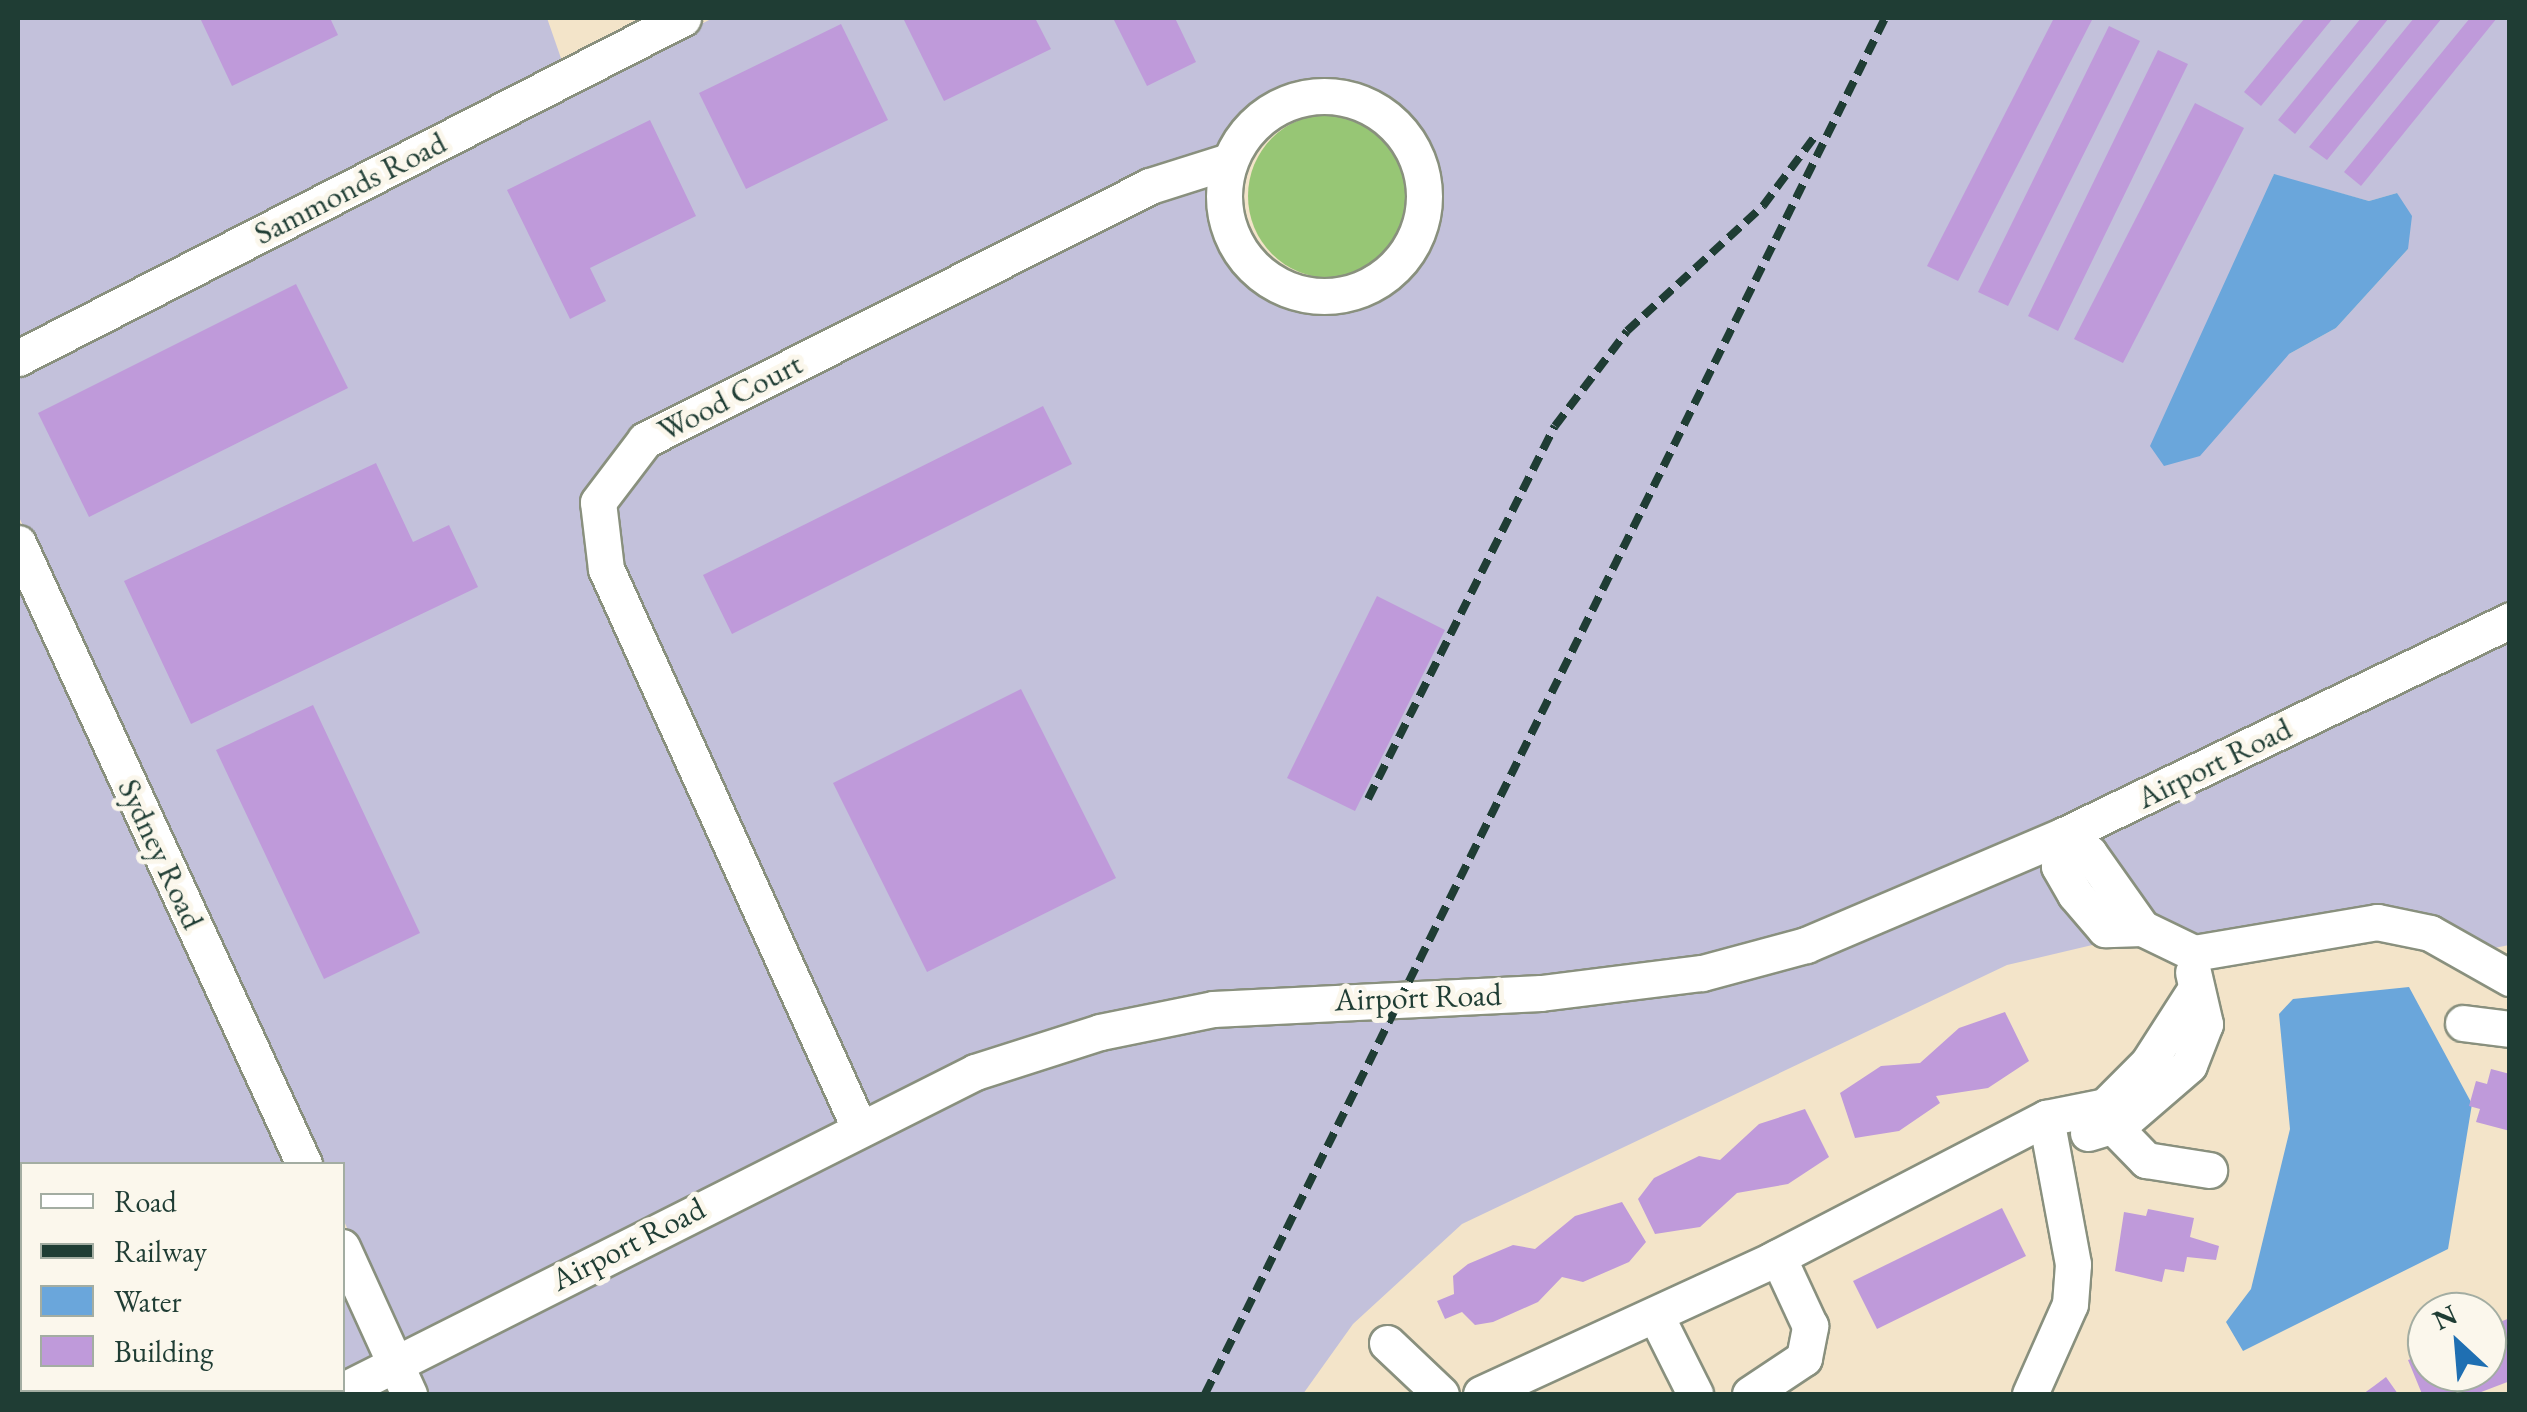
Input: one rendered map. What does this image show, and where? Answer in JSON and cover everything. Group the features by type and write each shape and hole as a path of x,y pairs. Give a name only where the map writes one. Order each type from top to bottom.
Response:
{"street":[{"name":"Sammonds Road","path":"18,358 683,18"},
{"path":"1330,96 1361,102 1389,118 1418,160 1425,209 1415,242 1366,288 1300,295 1244,258 1223,195 1229,161 1245,134 1283,105 1330,96"},
{"name":"Wood Court","path":"858,1125 606,568 598,502 645,440 1150,186 1229,161"},
{"name":"Sydney Road","path":"18,543 303,1162"},
{"name":"Airport Road","path":"345,1392 403,1379 858,1125 975,1072 1100,1032 1213,1009 1541,993 1702,973 1839,932 2064,836 2510,620"},
{"path":"2064,836 2059,866 2105,930 2142,928 2194,953 2378,922 2430,933 2510,978"},
{"path":"2114,1117 2190,1005 2194,953"},
{"path":"1492,1392 2050,1131 2114,1117 2158,1114 2205,1070 2213,1047 2190,1005"},
{"path":"2463,1023 2510,1029"},
{"path":"2114,1117 2146,1160 2209,1170"},
{"path":"2030,1394 2070,1304 2068,1203 2050,1131"},
{"path":"345,1253 403,1379"},
{"path":"1750,1394 1804,1358 1810,1326 1778,1257"},
{"path":"1656,1316 1695,1394"},
{"path":"1386,1343 1441,1394"}],"shaded area":[{"path":"18,18 547,18 563,64 18,343"},
{"path":"713,18 2509,18 2509,605 2058,823 1802,932 1699,960 1539,980 1210,996 970,1059 863,1108 618,565 610,507 652,452 1155,198 1213,180 1217,234 1261,291 1300,308 1374,299 1426,247 1435,171 1394,107 1331,83 1293,87 1261,101 1221,150 639,428 604,463 585,500 595,572 842,1119 401,1346 345,1223 345,1162 317,1162 18,515 18,373","holes":["2273,175 2369,201 2397,193 2408,249 2336,328 2289,354"]},
{"path":"18,571 290,1162 20,1162 20,1198"},
{"path":"2509,635 2509,945 2485,950 2435,922 2194,939 2149,918 2089,838"},
{"path":"2048,857 2105,942 2007,965 1462,1224 1353,1324 1303,1394 421,1394 412,1371 980,1084 1103,1045 1215,1022 1812,957"},
{"path":"345,1281 380,1357 345,1374"},
{"path":"208,1392 312,1392 307,1394"}],"green space":[{"path":"1330,114 1361,121 1388,138 1405,165 1412,196 1405,227 1388,254 1361,271 1330,278 1299,271 1272,254 1255,227 1248,196 1255,165 1272,138 1299,121"}],"water":[{"path":"2274,174 2369,201 2397,193 2412,216 2408,249 2336,328 2289,354 2200,456 2164,466 2150,446"},
{"path":"2409,987 2472,1104 2448,1249 2243,1351 2226,1322 2251,1289 2290,1129 2279,1014 2293,999"}],"building":[{"path":"200,18 330,18 338,35 232,86"},
{"path":"903,18 1035,18 1051,49 944,101"},
{"path":"1113,18 1175,18 1196,62 1147,86"},
{"path":"2054,18 2093,18 1958,281 1927,266"},
{"path":"2305,18 2333,18 2261,106 2244,92"},
{"path":"2361,18 2389,18 2295,134 2278,120"},
{"path":"2414,18 2442,18 2327,160 2309,147"},
{"path":"2470,18 2497,18 2361,186 2344,172"},
{"path":"841,24 888,120 746,189 699,93"},
{"path":"2109,26 2140,41 2008,306 1978,292"},
{"path":"2158,50 2188,64 2058,331 2028,316"},
{"path":"2195,103 2244,128 2123,363 2074,339"},
{"path":"650,120 696,216 590,268 606,301 570,319 507,190"},
{"path":"296,284 348,388 89,517 38,413"},
{"path":"1043,406 1072,464 732,634 703,575"},
{"path":"376,463 413,542 449,525 478,587 191,724 124,581"},
{"path":"1377,596 1445,630 1355,811 1287,778"},
{"path":"1021,689 1116,878 927,972 833,783"},
{"path":"313,705 420,933 324,979 216,750"},
{"path":"2005,1012 2029,1061 1988,1088 1936,1096 1940,1103 1899,1131 1855,1138 1840,1093 1881,1066 1920,1063 1959,1028"},
{"path":"2491,1069 2510,1074 2510,1131 2476,1122 2480,1109 2469,1106 2476,1081 2487,1084"},
{"path":"1805,1109 1829,1157 1788,1184 1737,1193 1700,1227 1655,1234 1638,1199 1654,1178 1699,1156 1720,1160 1759,1124"},
{"path":"1622,1202 1646,1242 1629,1262 1583,1282 1562,1277 1538,1302 1493,1322 1475,1325 1462,1312 1445,1319 1437,1301 1454,1294 1453,1276 1468,1264 1513,1245 1535,1249 1575,1216"},
{"path":"2002,1208 2026,1256 1877,1329 1853,1281"},
{"path":"2148,1209 2194,1218 2190,1237 2219,1246 2216,1260 2187,1257 2184,1272 2165,1269 2162,1282 2115,1271 2124,1212 2146,1216"},
{"path":"2510,1318 2507,1382 2507,1319"},
{"path":"2386,1377 2398,1394 2363,1394 2374,1386"},
{"path":"2421,1392 2481,1392 2476,1394"}],"railway":[{"path":"1205,1394 1885,18"},
{"path":"1368,799 1555,426 1627,331 1763,206 1816,135"}]}
